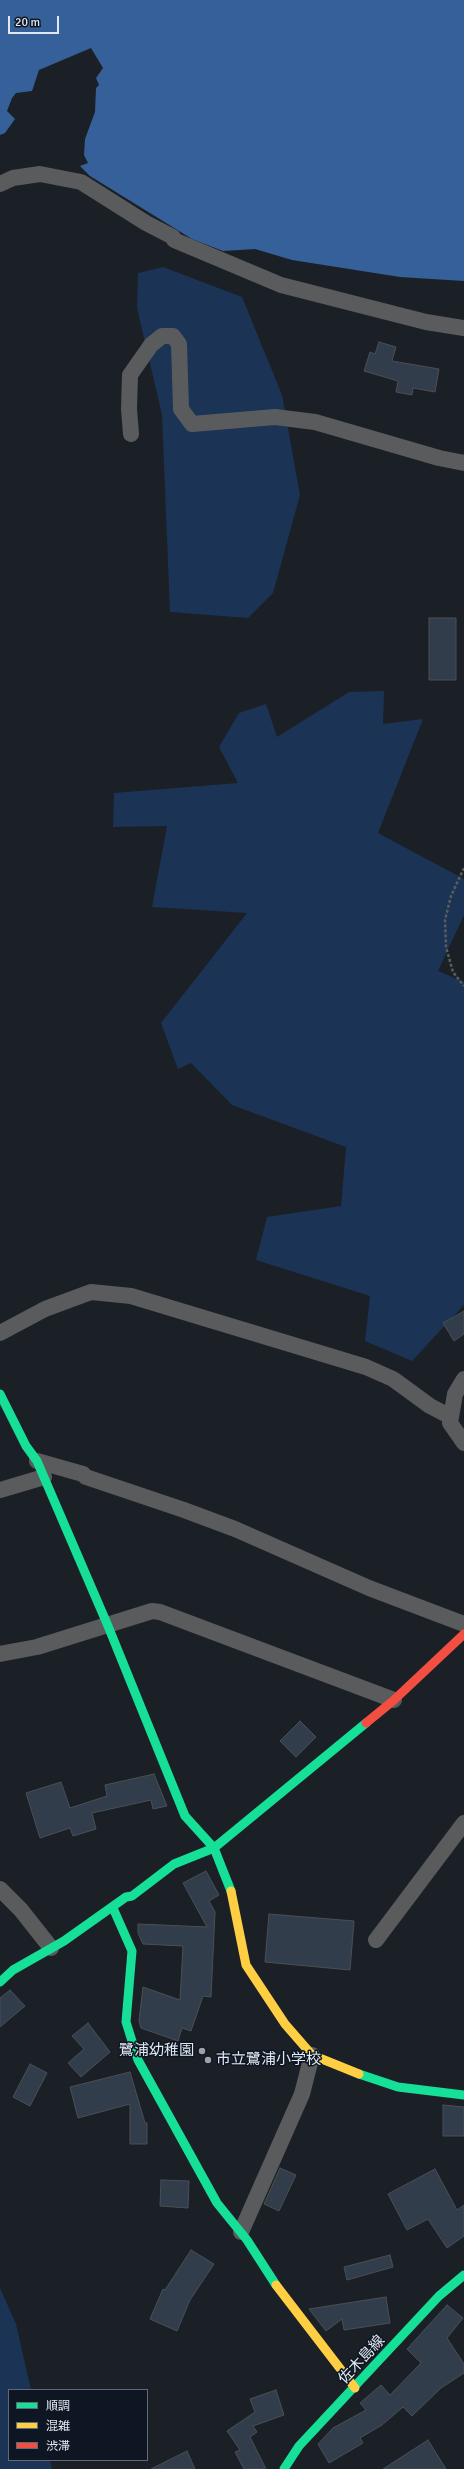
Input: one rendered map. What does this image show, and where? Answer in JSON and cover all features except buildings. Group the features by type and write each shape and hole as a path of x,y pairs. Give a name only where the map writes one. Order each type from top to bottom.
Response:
{"street":[{"path":"0,184 13,178 40,174 82,182 146,223 173,236 174,240 281,285 426,322 464,328"},
{"path":"131,434 128,409 130,375 151,345 162,336 173,336 179,344 181,409 192,424 275,416 315,422 439,458 464,463"},
{"path":"0,1333 45,1309 91,1292 131,1296 366,1367 393,1379 430,1406 451,1417"},
{"path":"464,1379 455,1394 450,1423 464,1442"},
{"path":"0,1394 26,1446 37,1461 108,1626 185,1816 214,1848 233,1896 246,1965 285,2024 312,2055 343,2069 398,2087 464,2095"},
{"path":"37,1461 83,1474 86,1478 192,1512 369,1588 464,1624"},
{"path":"0,1490 44,1477"},
{"path":"0,1654 37,1647 152,1611 160,1612 394,1700"},
{"path":"0,1982 13,1970 64,1941 174,1864 214,1848 394,1700 464,1634"},
{"path":"376,1940 464,1823"},
{"path":"0,1890 21,1910 50,1948"},
{"path":"113,1908 132,1951 126,2022 138,2060 217,2203 241,2232 282,2294 355,2388"},
{"path":"241,2232 302,2094 312,2055"},
{"name":"佐木島線","path":"284,2469 299,2446 355,2388 439,2296 464,2275"}],"path":[{"path":"464,868 451,896 445,920 446,947 453,972 464,986"}],"shaded area":[{"path":"0,0 464,0 464,281 400,277 292,260 255,249 223,251 192,239 90,176 80,166 88,163 84,155 85,139 95,112 96,88 99,85 96,78 103,68 91,48 39,70 32,91 16,93 12,98 7,111 15,119 5,133 0,135"},
{"path":"163,267 242,297 282,395 300,495 273,593 248,618 170,612 162,415 137,308 138,273"},
{"path":"384,691 383,724 423,719 378,833 464,879 464,915 438,971 464,982 464,1305 412,1361 365,1341 370,1296 256,1260 267,1217 341,1206 346,1147 232,1105 191,1063 178,1069 161,1023 247,913 152,907 167,826 113,827 114,793 238,783 219,747 239,713 266,704 277,737 349,692"},
{"path":"0,2288 16,2324 31,2389 8,2389 8,2461 50,2461 52,2469 0,2469"}],"traffic: fast":[{"path":"0,1394 26,1446 37,1461 108,1626 185,1816 214,1848 231,1891"},
{"path":"0,1982 13,1970 64,1941 126,1897 132,1896 174,1864 214,1848 366,1723"},
{"path":"113,1908 132,1951 126,2022 138,2060 217,2203 247,2240 276,2285"},
{"path":"359,2074 398,2087 464,2095"},
{"path":"284,2469 299,2446 439,2296 464,2275"}],"traffic: slow":[{"path":"231,1891 246,1965 285,2024 312,2055 359,2074"},
{"path":"276,2285 355,2388"}],"traffic: jam":[{"path":"366,1723 394,1700 464,1634"}],"place":[{"name":"鷺浦幼稚園","path":"202,2051"},
{"name":"市立鷺浦小学校","path":"208,2060"}]}
